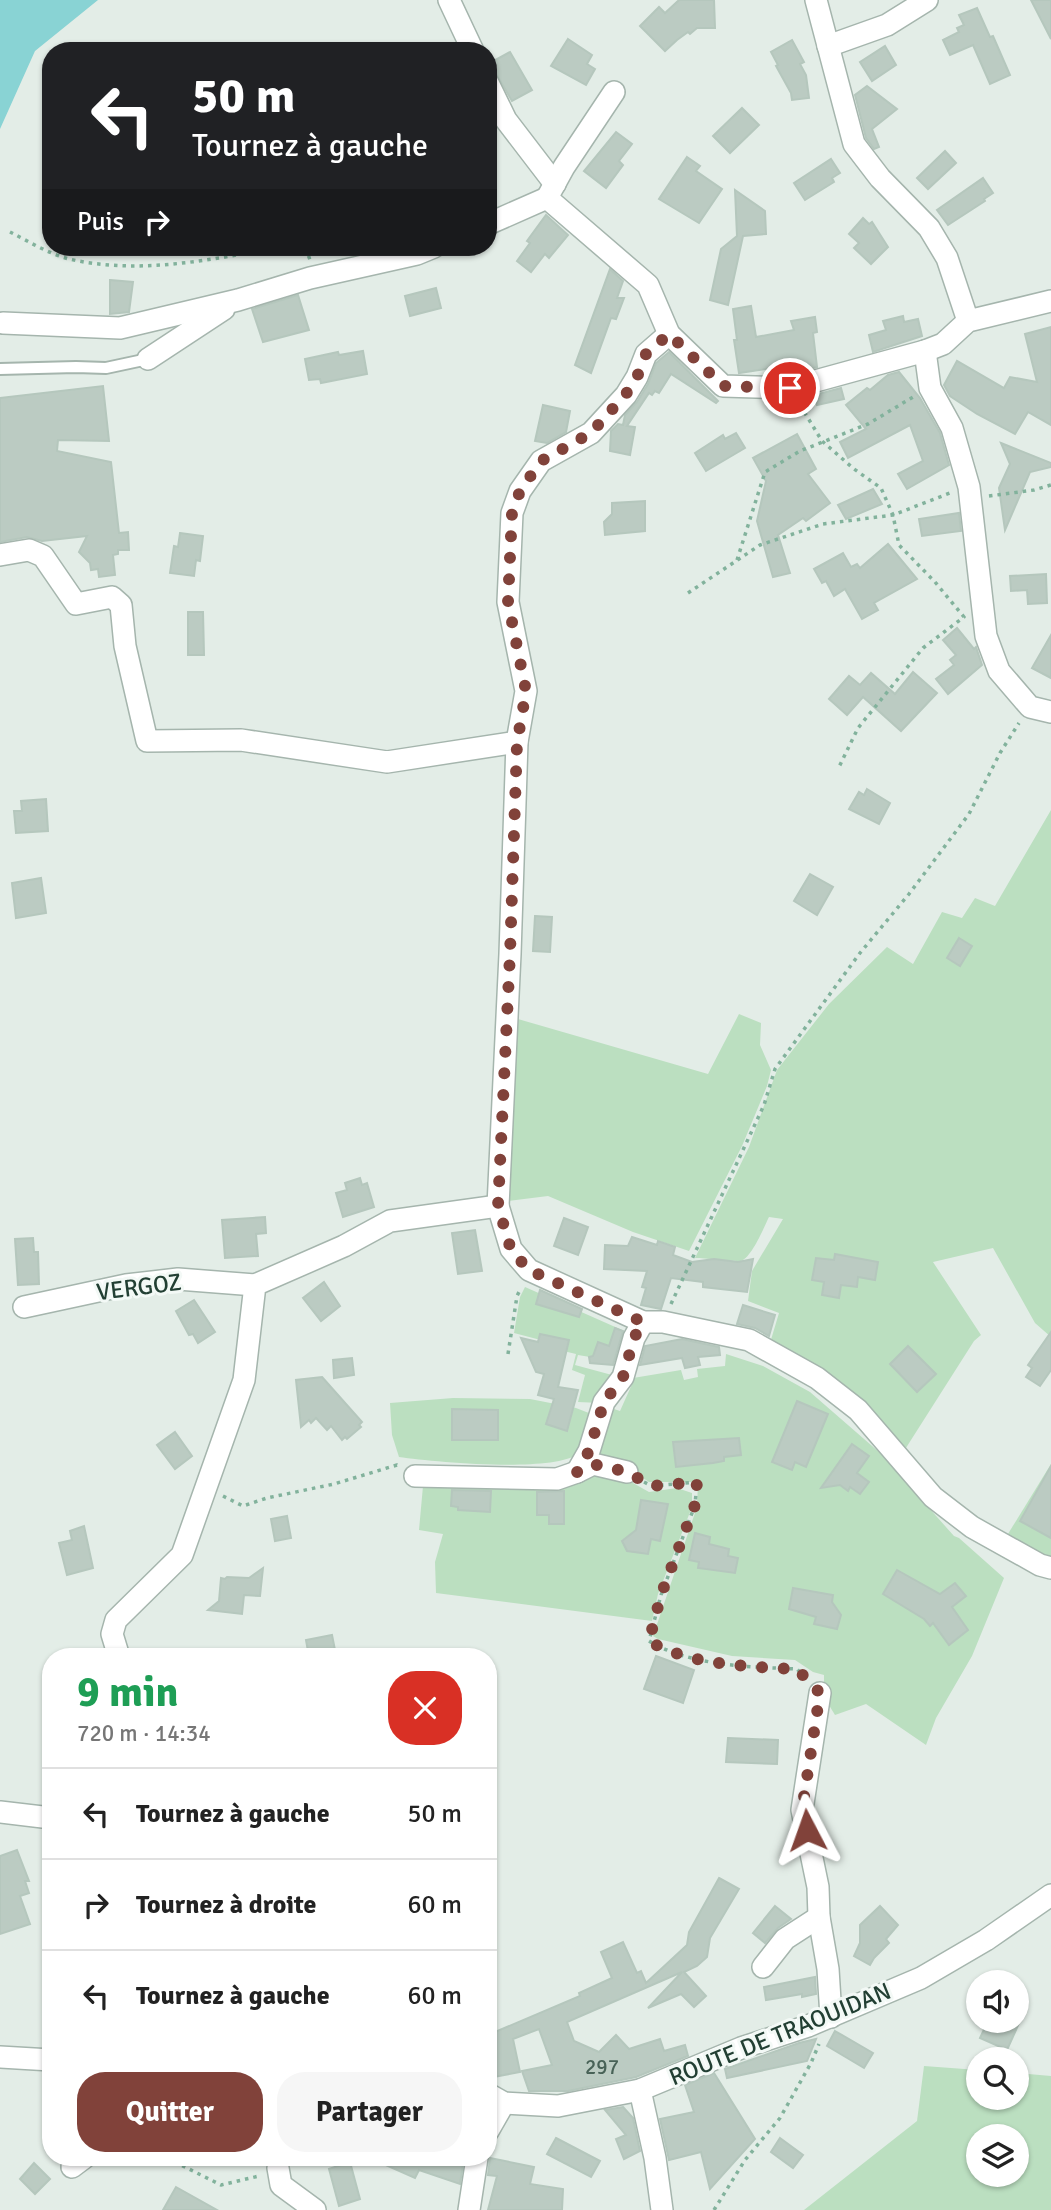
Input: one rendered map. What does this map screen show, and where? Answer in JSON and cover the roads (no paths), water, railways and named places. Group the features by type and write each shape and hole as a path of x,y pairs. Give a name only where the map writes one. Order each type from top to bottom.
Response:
{"street":[{"path":"449,0 469,42"},
{"path":"816,0 854,144 880,178 929,228 947,258 968,321"},
{"path":"828,46 887,26 927,0"},
{"path":"497,219 551,191 614,92"},
{"path":"497,124 551,191 648,285 669,334 723,386 790,388 925,351 943,344 968,321 1051,301"},
{"path":"4,323 120,328 238,300 310,278 408,256"},
{"path":"148,359 238,300"},
{"path":"669,334 646,354 637,377 626,394 591,433 541,461 520,491 512,513 508,602 526,691 517,743 498,1206 511,1250 529,1270 653,1322 749,1340 817,1378 858,1410 933,1497 972,1527 1051,1569"},
{"path":"925,351 930,388 952,428 968,487 986,636 999,671 1030,706 1051,712"},
{"path":"0,555 29,550 43,556 76,604 112,597 121,605 125,646 147,741 242,740 387,762 517,743"},
{"path":"116,1648 112,1634 116,1620 182,1555 244,1380 255,1285 344,1246 390,1222 498,1206"},
{"name":"VERGOZ","path":"24,1307 126,1285 178,1279 255,1285"},
{"path":"577,1472 589,1451 604,1402 623,1377 634,1338 653,1322"},
{"path":"415,1476 557,1479 593,1464 627,1472"},
{"path":"820,1693 802,1810 818,1886 831,2017"},
{"path":"0,1812 42,1817"},
{"name":"ROUTE DE TRAOUIDAN","path":"497,2099 558,2106 640,2090 741,2048 831,2017 921,1978 986,1940 1051,1895"},
{"path":"763,1967 785,1939 819,1917"},
{"path":"0,2057 42,2059"},
{"path":"640,2090 662,2210"},
{"path":"468,2210 476,2166"},
{"path":"278,2168 281,2185 315,2210"}],"lane":[{"path":"0,369 76,366 106,368 148,359"}],"water":[{"path":"0,0 98,0 46,42 42,42 35,51 0,129"}]}
